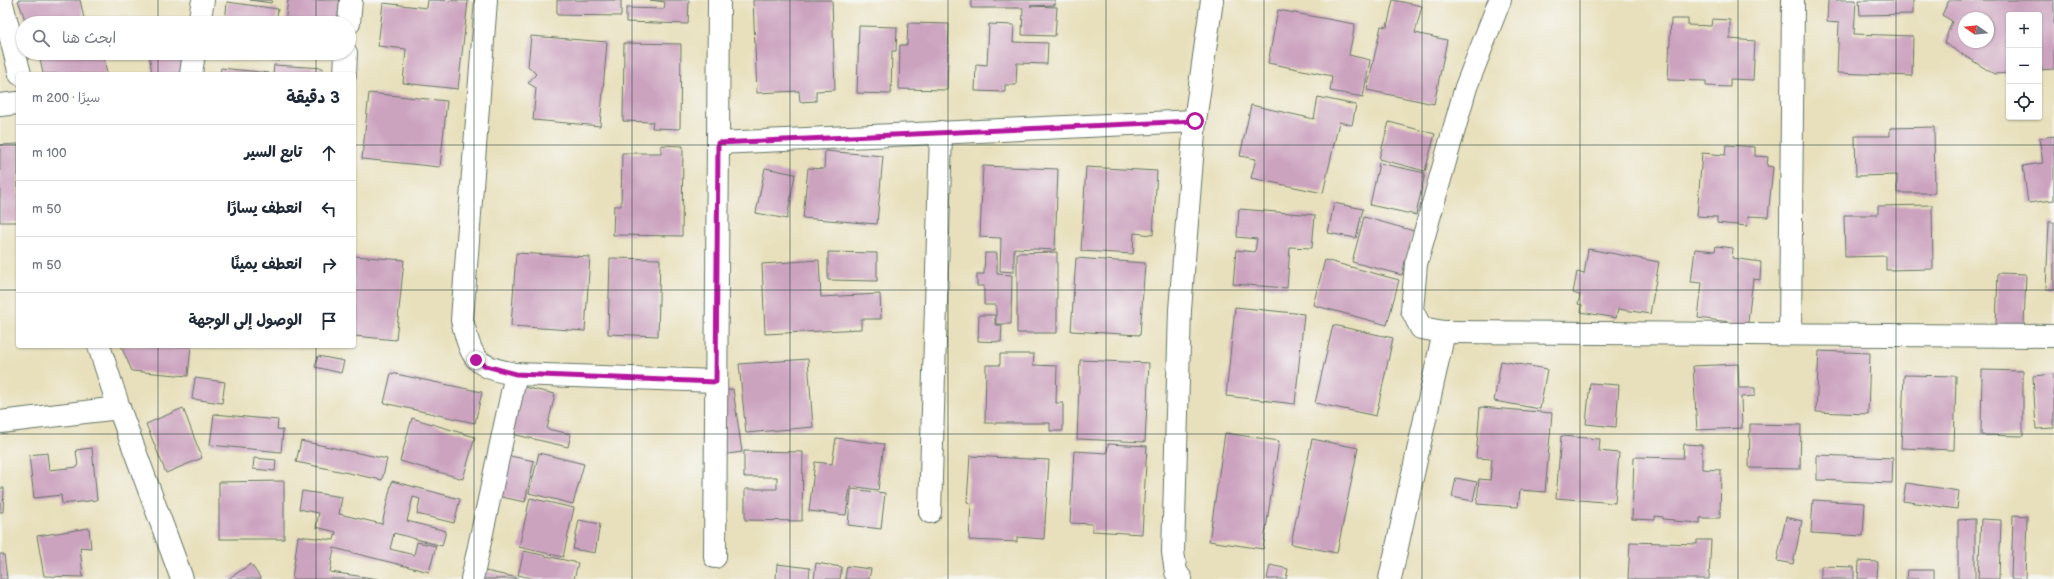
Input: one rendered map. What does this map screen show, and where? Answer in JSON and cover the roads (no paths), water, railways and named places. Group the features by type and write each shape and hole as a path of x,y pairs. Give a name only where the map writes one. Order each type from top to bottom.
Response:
{"street":[{"path":"1,0 16,58"},
{"path":"200,16 203,0"},
{"path":"349,16 351,0"},
{"path":"486,0 462,320 469,349 476,360 486,366 516,374 716,382"},
{"path":"715,557 719,0"},
{"path":"1181,579 1176,572 1173,552 1180,310 1195,121 1212,0"},
{"path":"1500,0 1466,87 1416,264 1412,310 1421,328 1444,332 2054,336"},
{"path":"1790,334 1793,0"},
{"path":"16,60 19,72"},
{"path":"191,72 193,60"},
{"path":"345,72 346,60"},
{"path":"0,105 16,103"},
{"path":"718,143 1195,121"},
{"path":"930,512 941,132"},
{"path":"1390,579 1444,332"},
{"path":"100,348 119,408 182,579"},
{"path":"472,579 516,374"},
{"path":"0,422 119,408"}]}
